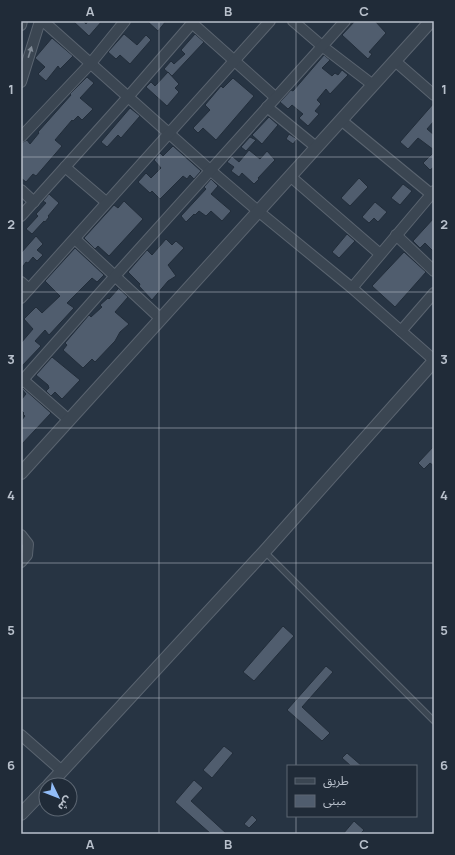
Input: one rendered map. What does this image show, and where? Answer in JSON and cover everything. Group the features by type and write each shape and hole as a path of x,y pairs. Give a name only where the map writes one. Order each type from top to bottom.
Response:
{"street":[{"path":"21,25 22,21"},
{"path":"21,137 91,63 125,21"},
{"path":"21,298 270,21"},
{"path":"293,21 322,46 373,85"},
{"path":"69,420 22,380 345,21"},
{"path":"21,473 431,21"},
{"path":"21,82 46,22 210,170 352,288 434,360 264,552 56,777"},
{"path":"21,216 193,22 276,97"},
{"path":"395,61 434,95"},
{"path":"267,107 316,147"},
{"path":"341,120 432,193 352,288"},
{"path":"65,167 106,202"},
{"path":"290,176 380,254"},
{"path":"21,190 34,202"},
{"path":"396,235 434,271"},
{"path":"75,239 161,319"},
{"path":"21,282 29,290"},
{"path":"401,331 434,293"},
{"path":"21,536 28,544 27,555 21,562"},
{"path":"21,735 62,771"},
{"path":"21,814 38,796"}],"lane":[{"path":"264,552 434,721"}],"building":[{"path":"73,21 83,21 86,24 88,21 102,21 89,36"},
{"path":"147,21 166,21 158,31"},
{"path":"355,21 375,21 386,33 369,52 372,54 368,59 342,35"},
{"path":"124,34 137,45 146,35 151,40 130,64 120,55 116,59 108,52"},
{"path":"195,34 204,42 172,76 164,69 171,61 174,64 185,54 181,50"},
{"path":"52,38 73,56 60,69 58,66 46,81 38,74 45,67 35,58"},
{"path":"324,55 330,60 322,68 332,76 335,73 338,75 342,70 348,75 330,94 326,89 317,100 321,104 315,111 319,114 308,126 299,118 303,114 292,105 288,109 280,102 291,90 293,91"},
{"path":"168,72 179,84 175,88 179,92 167,106 146,87 151,82 155,86"},
{"path":"87,77 94,83 80,98 93,109 82,120 78,116 73,121 72,120 55,140 62,146 36,176 33,174 26,182 21,178 21,143 27,140 30,144 39,133 38,132 71,95 70,94"},
{"path":"233,78 254,96 216,140 203,128 198,133 193,128 210,110 205,105 221,86 223,88"},
{"path":"434,103 434,121 427,129 434,135 434,150 418,138 408,149 400,142"},
{"path":"130,108 140,116 121,138 118,135 107,147 101,142"},
{"path":"269,117 278,125 262,144 252,135"},
{"path":"289,134 297,139 293,144 286,139"},
{"path":"250,137 256,140 246,151 241,147"},
{"path":"173,146 201,171 194,179 190,175 187,179 183,176 160,199 152,191 150,193 138,182 146,173 151,178 161,168 154,160 160,153 163,156"},
{"path":"249,150 260,159 267,151 275,160 254,184 242,173 239,177 231,171 234,167 227,162 232,156 239,162"},
{"path":"434,152 434,167 430,170 423,163"},
{"path":"359,178 368,187 350,206 341,198"},
{"path":"211,179 218,186 211,194 231,211 222,221 211,211 206,216 199,211 186,222 181,216 206,189 204,187"},
{"path":"403,184 412,191 400,205 391,198"},
{"path":"49,194 59,203 45,222 44,221 32,234 26,229 38,216 36,214 46,203 43,201"},
{"path":"124,201 143,219 109,256 98,246 95,249 84,238 114,205 118,208"},
{"path":"375,202 387,212 378,222 374,218 369,223 362,217"},
{"path":"434,218 434,252 425,243 420,248 413,241"},
{"path":"347,234 355,241 339,258 332,252"},
{"path":"36,236 43,244 37,250 43,255 37,261 33,257 28,263 26,262 21,269 21,253"},
{"path":"166,239 172,245 176,241 184,248 168,265 176,276 168,281 152,300 139,286 140,284 128,272 147,250 152,255"},
{"path":"75,248 104,275 97,282 92,278 67,303 74,308 49,335 45,330 35,341 41,346 21,367 21,343 33,329 24,319 36,307 42,313 60,296 45,281"},
{"path":"404,252 426,272 395,307 372,286"},
{"path":"115,285 128,297 115,312 129,324 120,332 115,341 95,362 92,359 83,368 63,350 67,345 65,343 89,315 91,317 102,307 100,305 108,298 109,299 118,289"},
{"path":"52,357 80,380 62,399 55,392 51,396 46,391 49,388 48,385 36,375"},
{"path":"21,388 23,388 51,413 21,445 21,421 25,416 21,410 21,400 26,394"},
{"path":"434,446 434,466 430,463 424,469 418,463"},
{"path":"283,626 294,636 254,681 243,672"},
{"path":"326,666 333,672 302,707 330,733 322,741 287,710"},
{"path":"224,746 233,753 212,778 203,770"},
{"path":"347,753 361,765 350,765 342,758"},
{"path":"194,780 203,788 191,801 227,834 211,834 175,802"},
{"path":"252,815 257,820 249,828 244,824"},
{"path":"354,821 364,830 360,834 343,834"}]}
